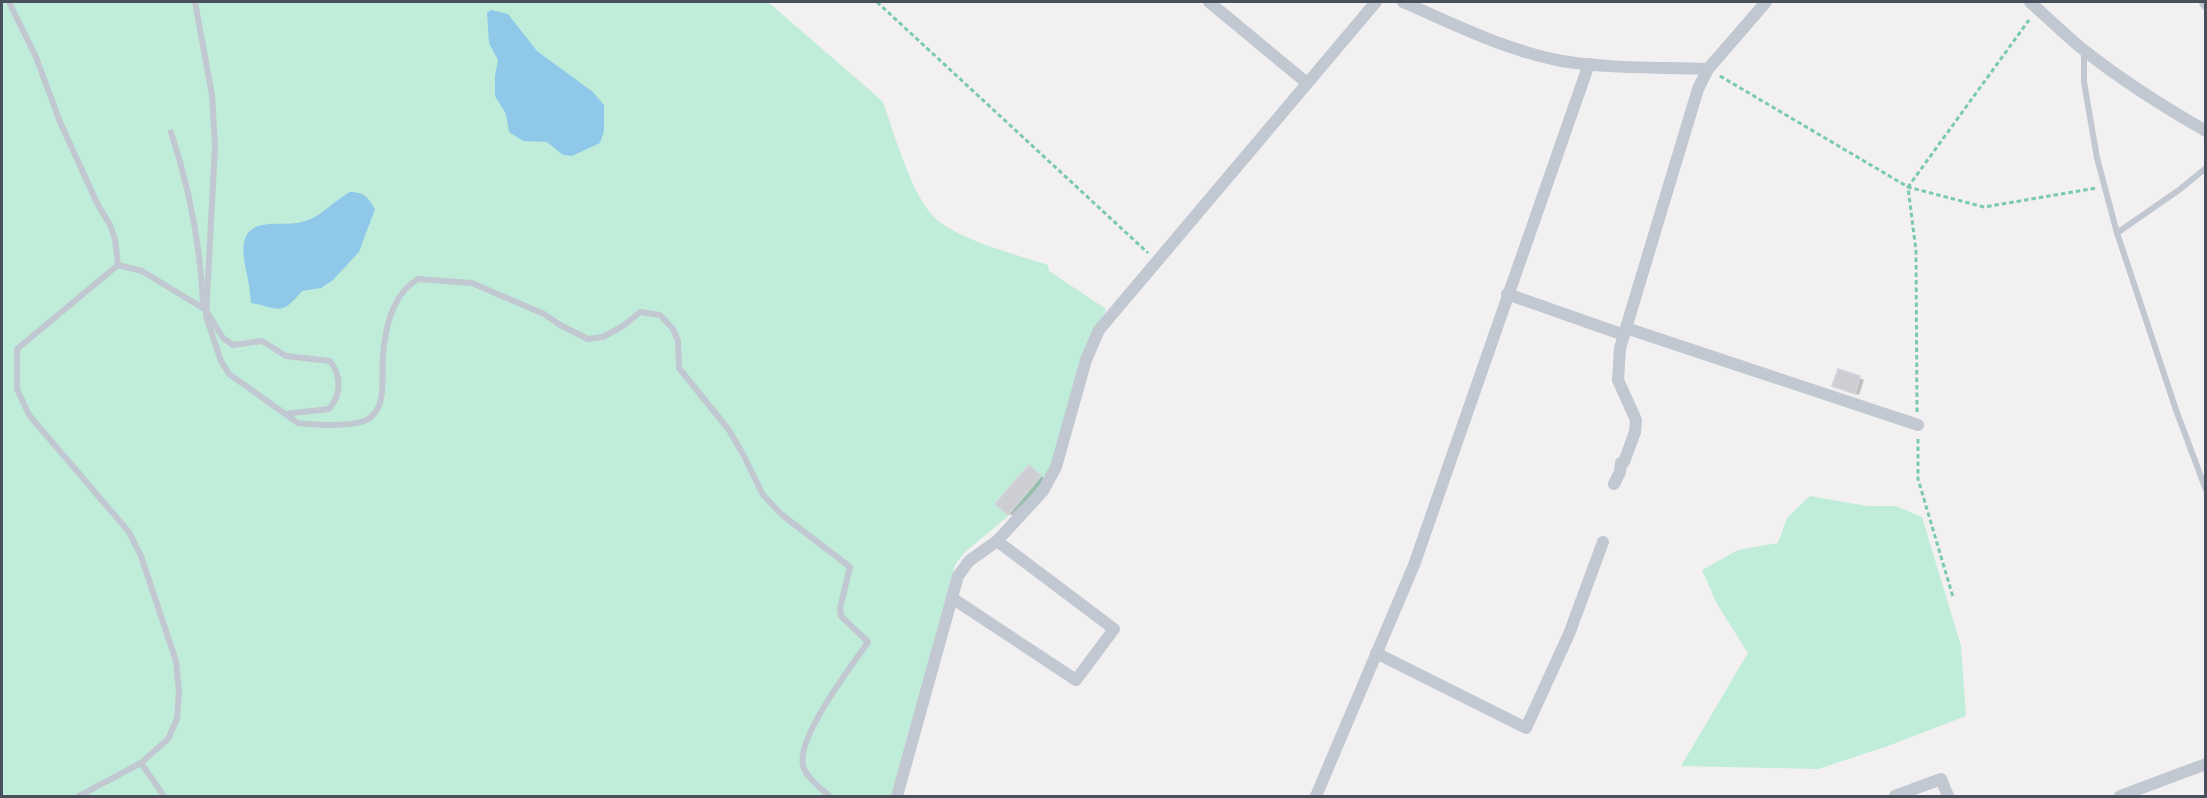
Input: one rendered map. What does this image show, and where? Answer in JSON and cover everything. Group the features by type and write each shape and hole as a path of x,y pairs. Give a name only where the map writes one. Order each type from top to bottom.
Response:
{"street":[{"path":"1209,2 1307,83"},
{"path":"897,796 958,576 969,561 997,541 1043,491 1056,467 1086,360 1099,330 1376,2"},
{"path":"1403,2 1516,49 1561,60 1589,64 1708,69"},
{"path":"1614,484 1635,432 1636,420 1618,380 1620,348 1698,89 1708,69 1766,2"},
{"path":"2034,5 2084,50 2172,112 2205,131"},
{"path":"1316,796 1414,565 1589,64"},
{"path":"1507,294 1918,425"},
{"path":"952,598 1076,680 1114,629 997,541"},
{"path":"1376,653 1526,728 1569,634 1604,542"},
{"path":"2120,796 2205,764"},
{"path":"1895,796 1941,779 1948,796"}],"lane":[{"path":"9,2 36,57 60,122 97,203 110,225 115,240 118,265"},
{"path":"195,2 212,95 214,146 205,309"},
{"path":"2084,50 2084,82 2097,158 2116,233 2205,490"},
{"path":"171,132 183,168 202,277 206,316 221,361 229,374 298,423 310,425 362,422 372,417 381,399 383,354 390,317 400,293 418,279 471,283 544,314 588,339 603,337 623,326 640,312 660,315 673,329 678,341 679,368 691,386 729,430 763,495 781,514 850,567 840,608 841,616 868,642 811,729 803,750 803,767 812,780 829,796"},
{"path":"2116,233 2179,190 2205,168"},
{"path":"118,265 142,271 205,309 223,338 233,345 262,341 286,356 330,361 336,369 339,380 336,401 329,409 284,414"},
{"path":"79,796 141,763 168,739 177,719 179,692 176,661 141,556 129,532 29,415 17,389 17,349 118,265"},
{"path":"141,763 164,796"}],"path":[{"path":"877,2 1156,260"},
{"path":"1953,597 1918,479 1916,250 1908,188 2034,5"},
{"path":"1708,69 1908,188 1984,207 2105,187"}],"green space":[{"path":"2,2 768,2 872,92 883,102 910,178 933,216 943,225 971,239 1048,265 1049,271 1106,309 1052,469 1033,495 964,553 955,565 891,796 2,796"},
{"path":"1810,496 1867,506 1896,506 1922,517 1961,646 1966,716 1888,746 1818,769 1681,766 1748,653 1717,604 1702,570 1738,550 1778,543 1787,518"}],"water":[{"path":"491,10 508,14 537,51 593,92 604,105 604,131 600,143 572,156 563,155 547,142 523,141 509,132 506,114 495,96 498,60 489,43 487,13"},
{"path":"350,192 366,196 375,209 359,252 333,280 321,288 302,291 285,307 280,309 251,303 243,248 244,240 253,228 308,220"}],"building":[{"path":"1838,369 1860,376 1855,394 1832,386"},
{"path":"1029,465 1041,476 1008,515 995,504"}]}
